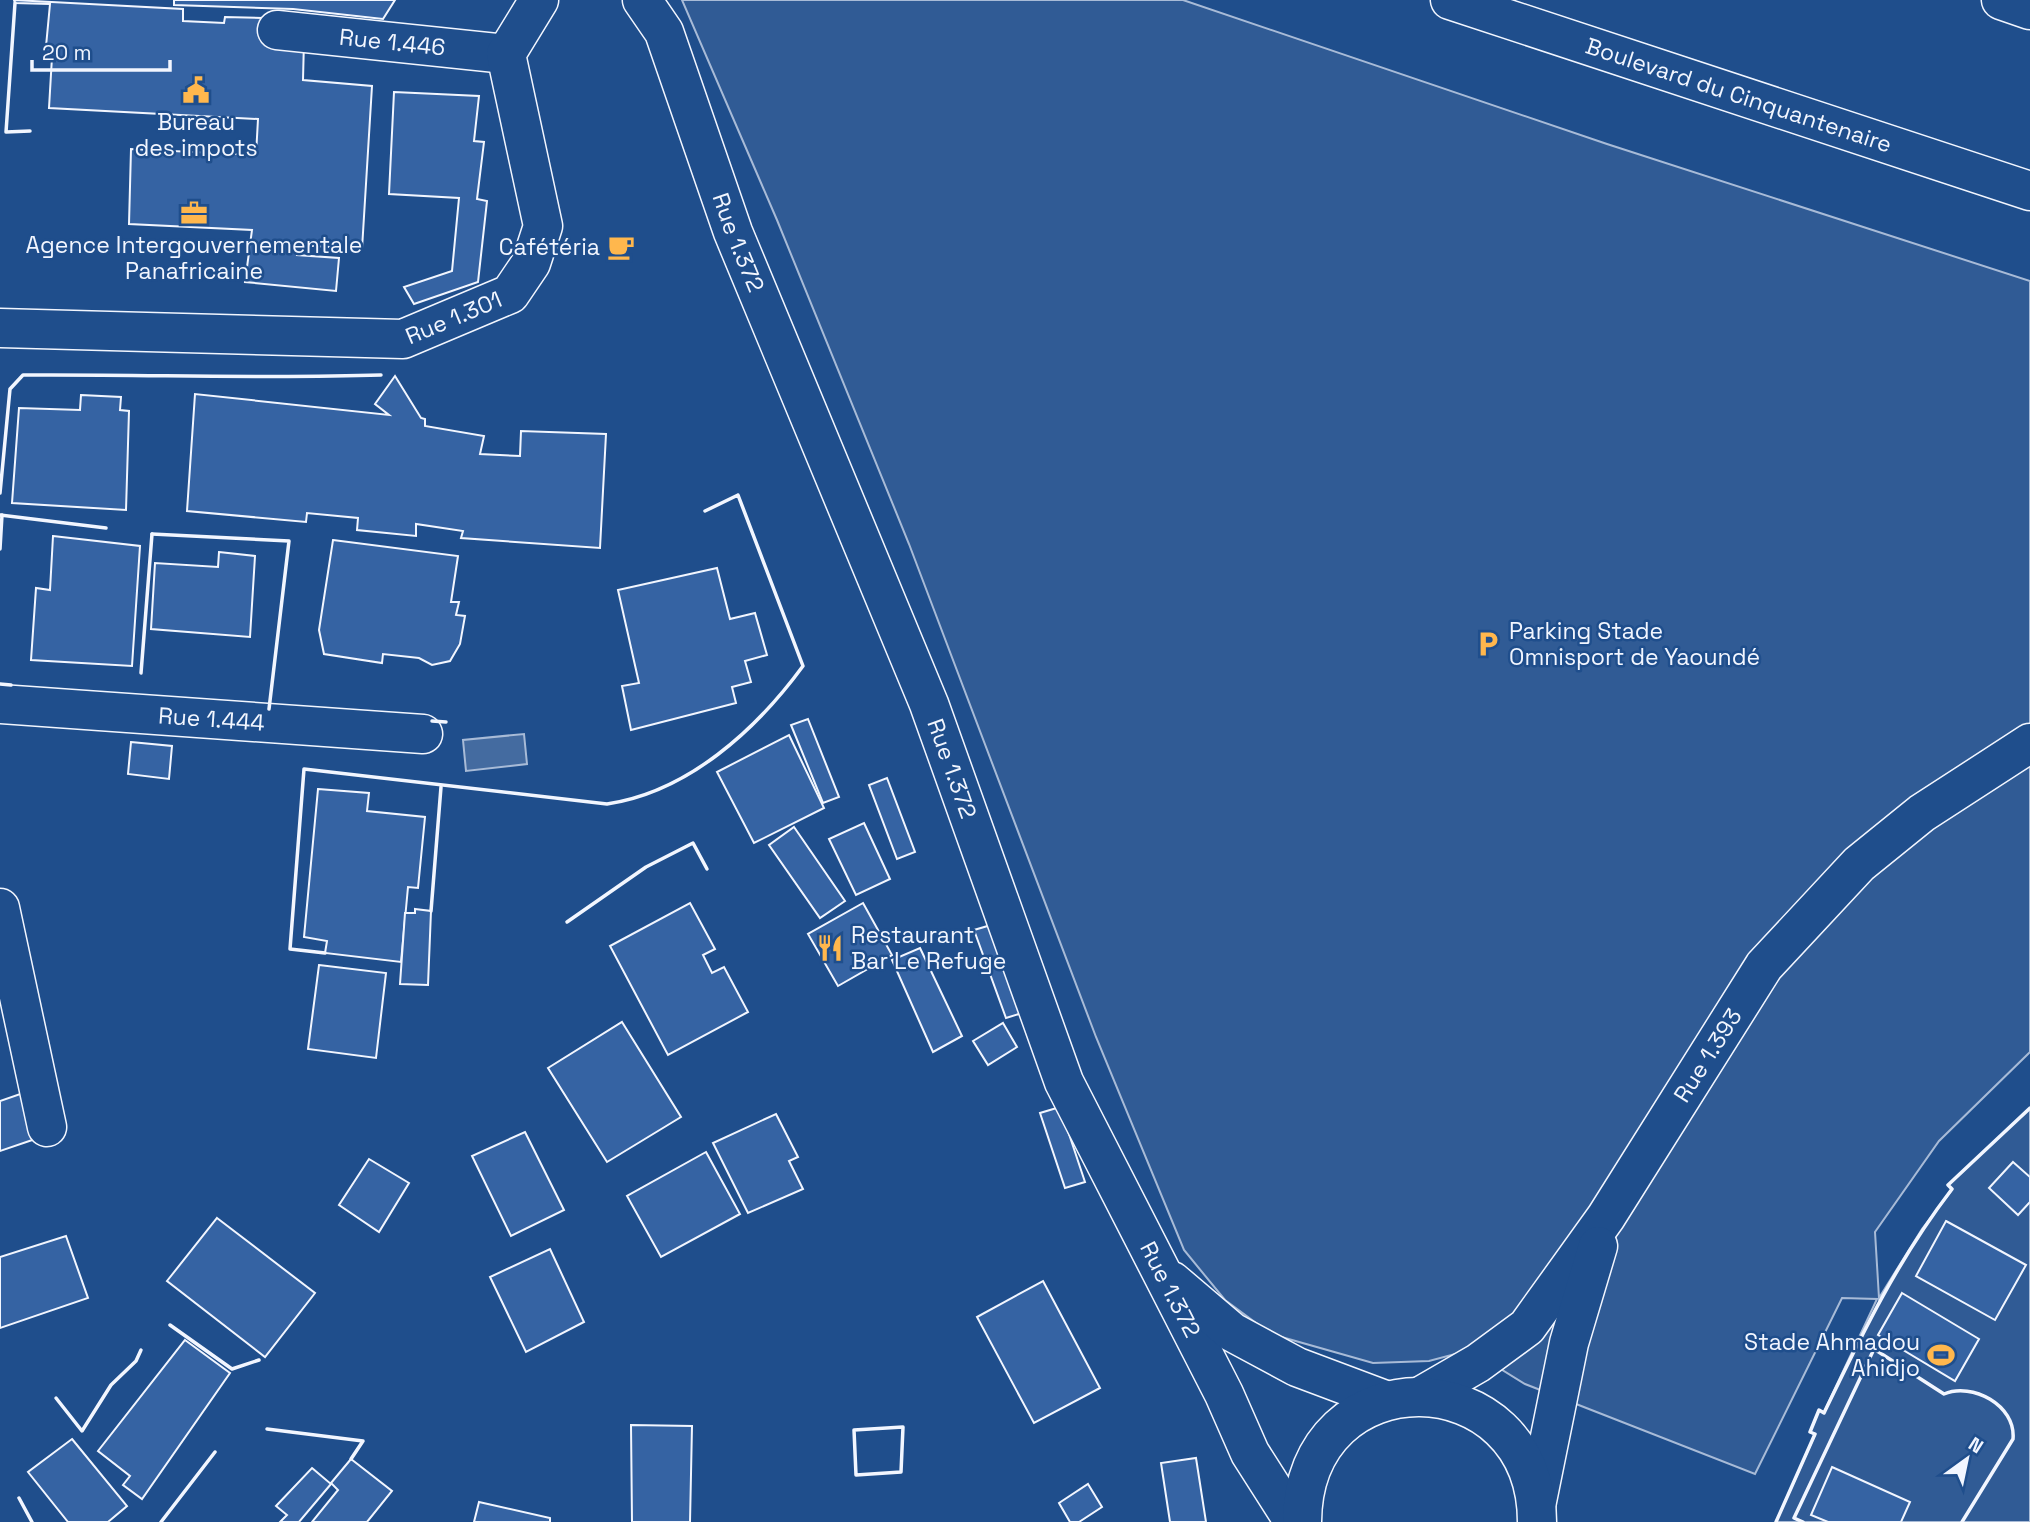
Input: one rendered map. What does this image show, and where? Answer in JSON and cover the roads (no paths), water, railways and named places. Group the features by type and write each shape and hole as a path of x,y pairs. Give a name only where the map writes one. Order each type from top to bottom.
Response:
{"main road":[{"path":"506,54 539,0"},
{"name":"Rue 1.372","path":"642,0 661,16 733,232 929,704 1064,1082 1157,1269 1224,1394 1250,1453 1294,1522"},
{"name":"Boulevard du Cinquantenaire","path":"1450,0 2030,191"},
{"path":"2001,0 2030,10"},
{"name":"Rue 1.446","path":"277,30 506,54"},
{"name":"Rue 1.301","path":"0,328 403,339 510,294 531,263 543,226 506,54"},
{"name":"Rue 1.444","path":"0,704 424,734"},
{"name":"Rue 1.393","path":"1302,1522 1303,1492 1318,1451 1346,1420 1403,1398 1478,1363 1527,1327 1606,1217 1765,966 1859,864 1922,813 2030,743"},
{"path":"0,908 47,1127"},
{"path":"1537,1511 1569,1343 1606,1217"},
{"path":"1157,1269 1232,1332 1297,1367 1403,1398 1449,1399 1476,1410 1499,1427 1517,1448 1530,1474 1537,1511"}],"place":[{"name":"Bureau des impots","path":"196,90"},
{"name":"Agence Intergouvernementale Panafricaine","path":"194,213"},
{"name":"Cafétéria","path":"621,247"},
{"name":"Parking Stade Omnisport de Yaoundé","path":"1488,644"},
{"name":"Restaurant Bar Le Refuge","path":"830,948"},
{"name":"Stade Ahmadou Ahidjo","path":"1941,1355"}]}
